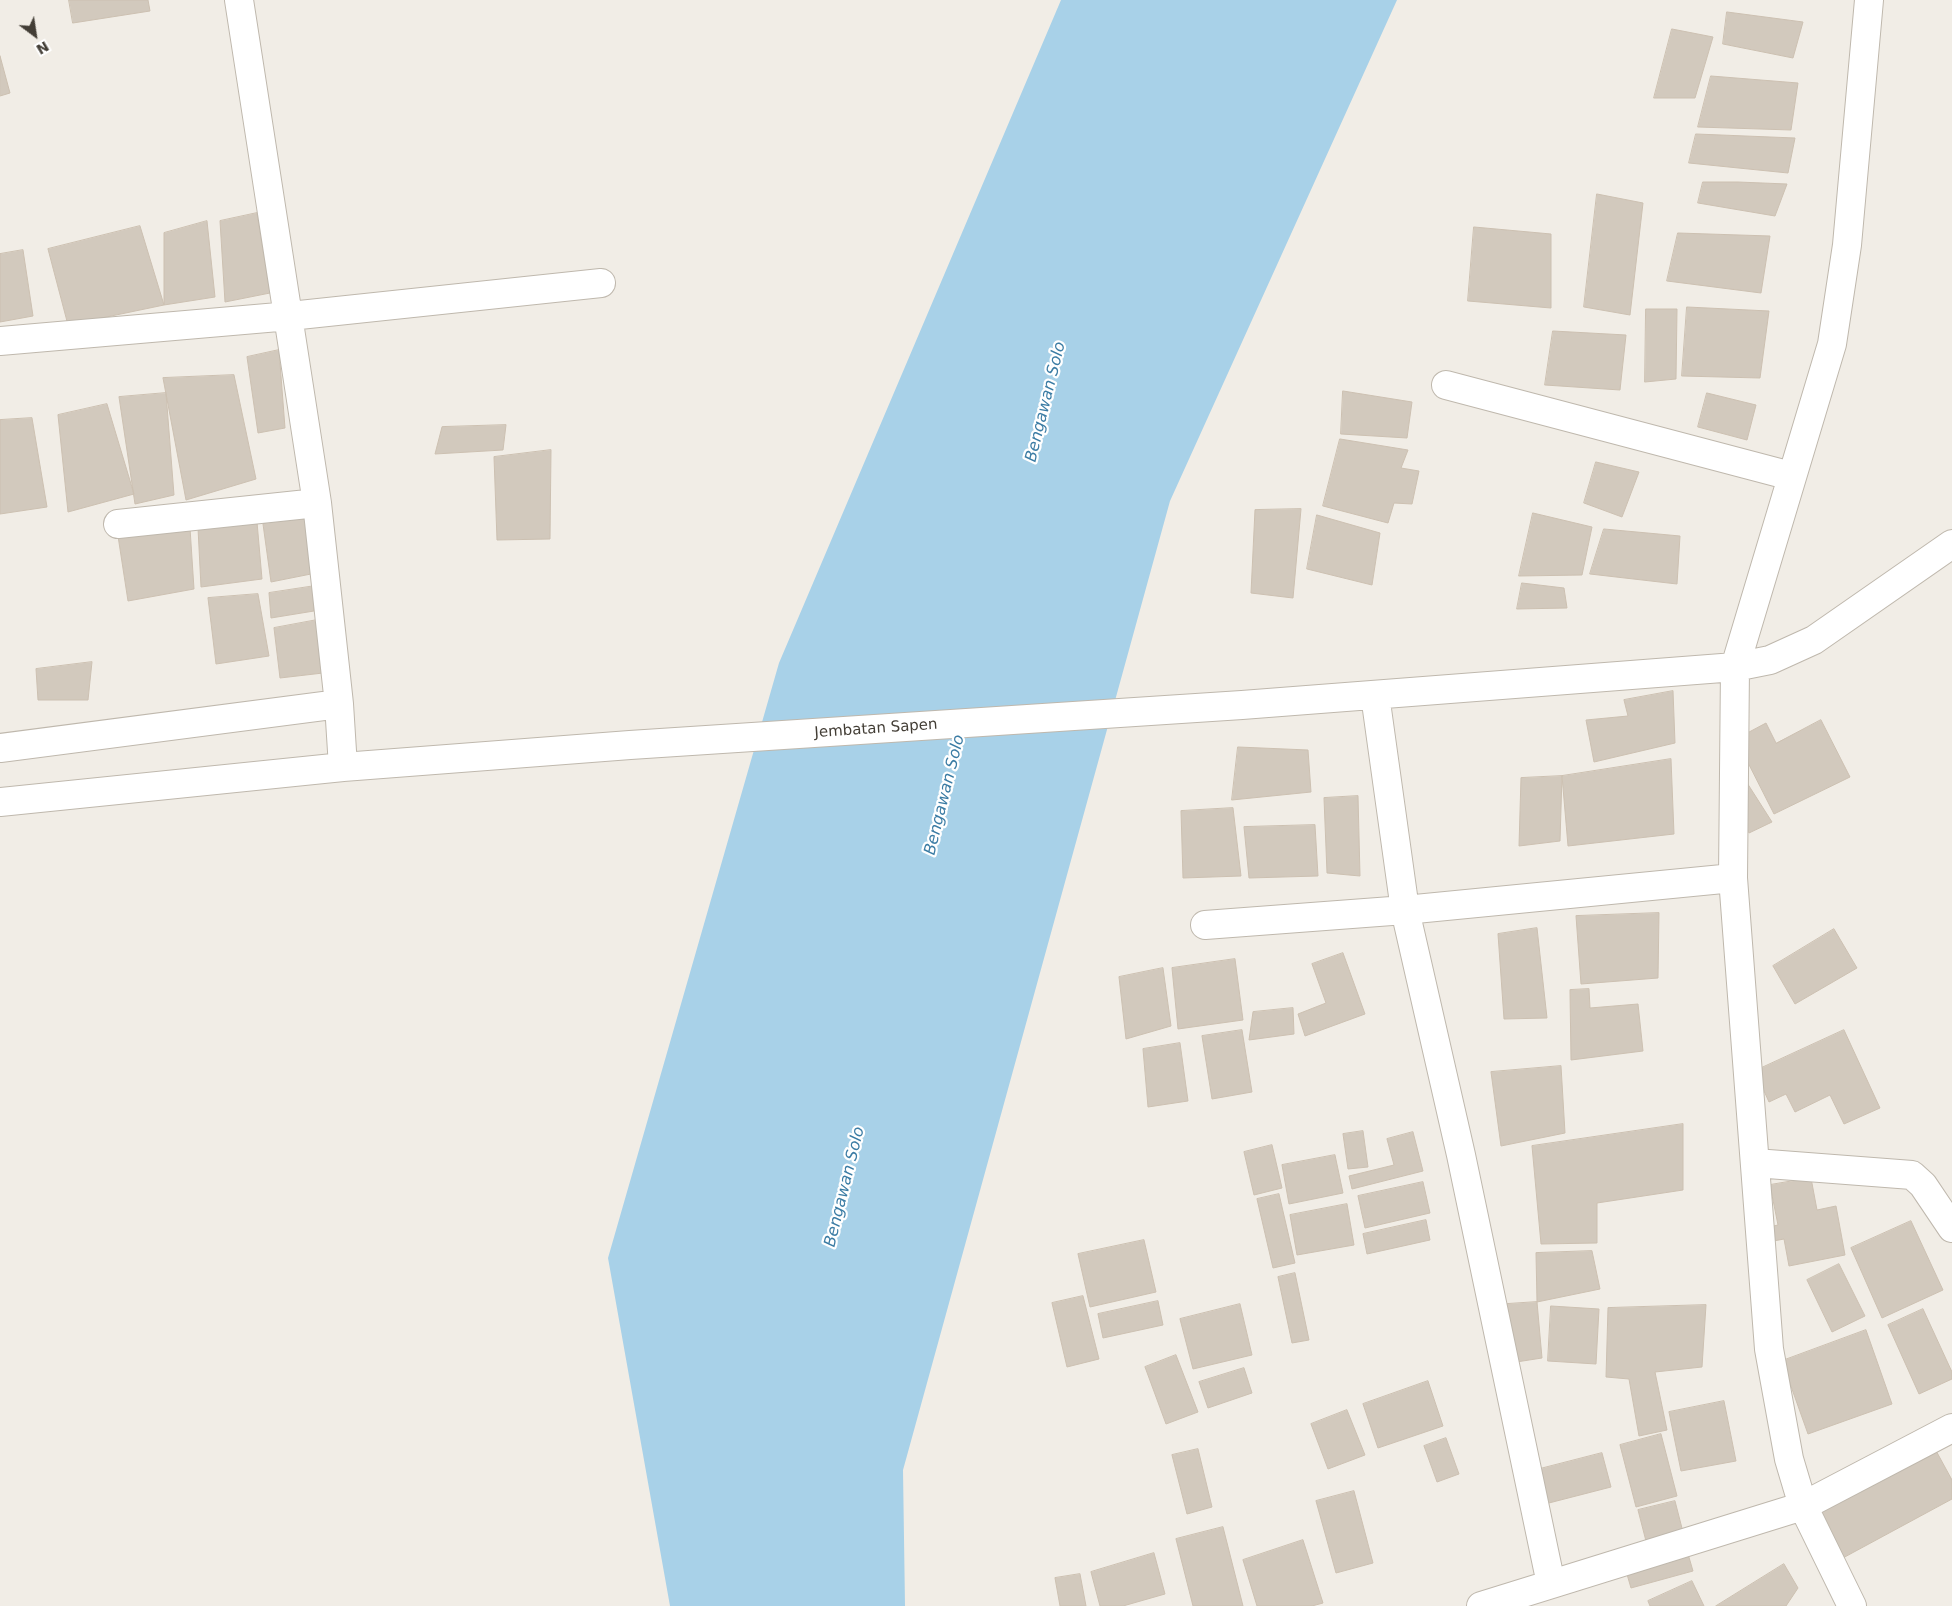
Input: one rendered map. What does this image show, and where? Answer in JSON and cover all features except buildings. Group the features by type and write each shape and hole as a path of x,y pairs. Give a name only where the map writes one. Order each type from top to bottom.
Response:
{"street":[{"path":"238,0 290,316 318,503 339,704 343,767"},
{"path":"1852,1606 1803,1506 1789,1459 1769,1349 1763,1243 1733,878 1736,667 1791,476 1832,344 1847,244 1869,0"},
{"path":"0,341 290,316 601,283"},
{"path":"1446,385 1791,476"},
{"path":"118,524 318,503"},
{"name":"Jembatan Sapen","path":"0,802 343,767 630,745 1242,705 1736,667 1770,660 1808,643 1952,544"},
{"path":"1375,695 1405,910 1461,1155 1551,1584"},
{"path":"0,748 339,704"},
{"path":"1205,926 1405,910 1733,878"},
{"path":"1755,1163 1912,1175 1923,1185 1952,1228"},
{"path":"1481,1606 1803,1506 1952,1428"}],"water":[{"name":"Bengawan Solo","path":"1061,0 1397,0 1170,501 903,1470 905,1606 670,1606 608,1258 779,663"}]}
